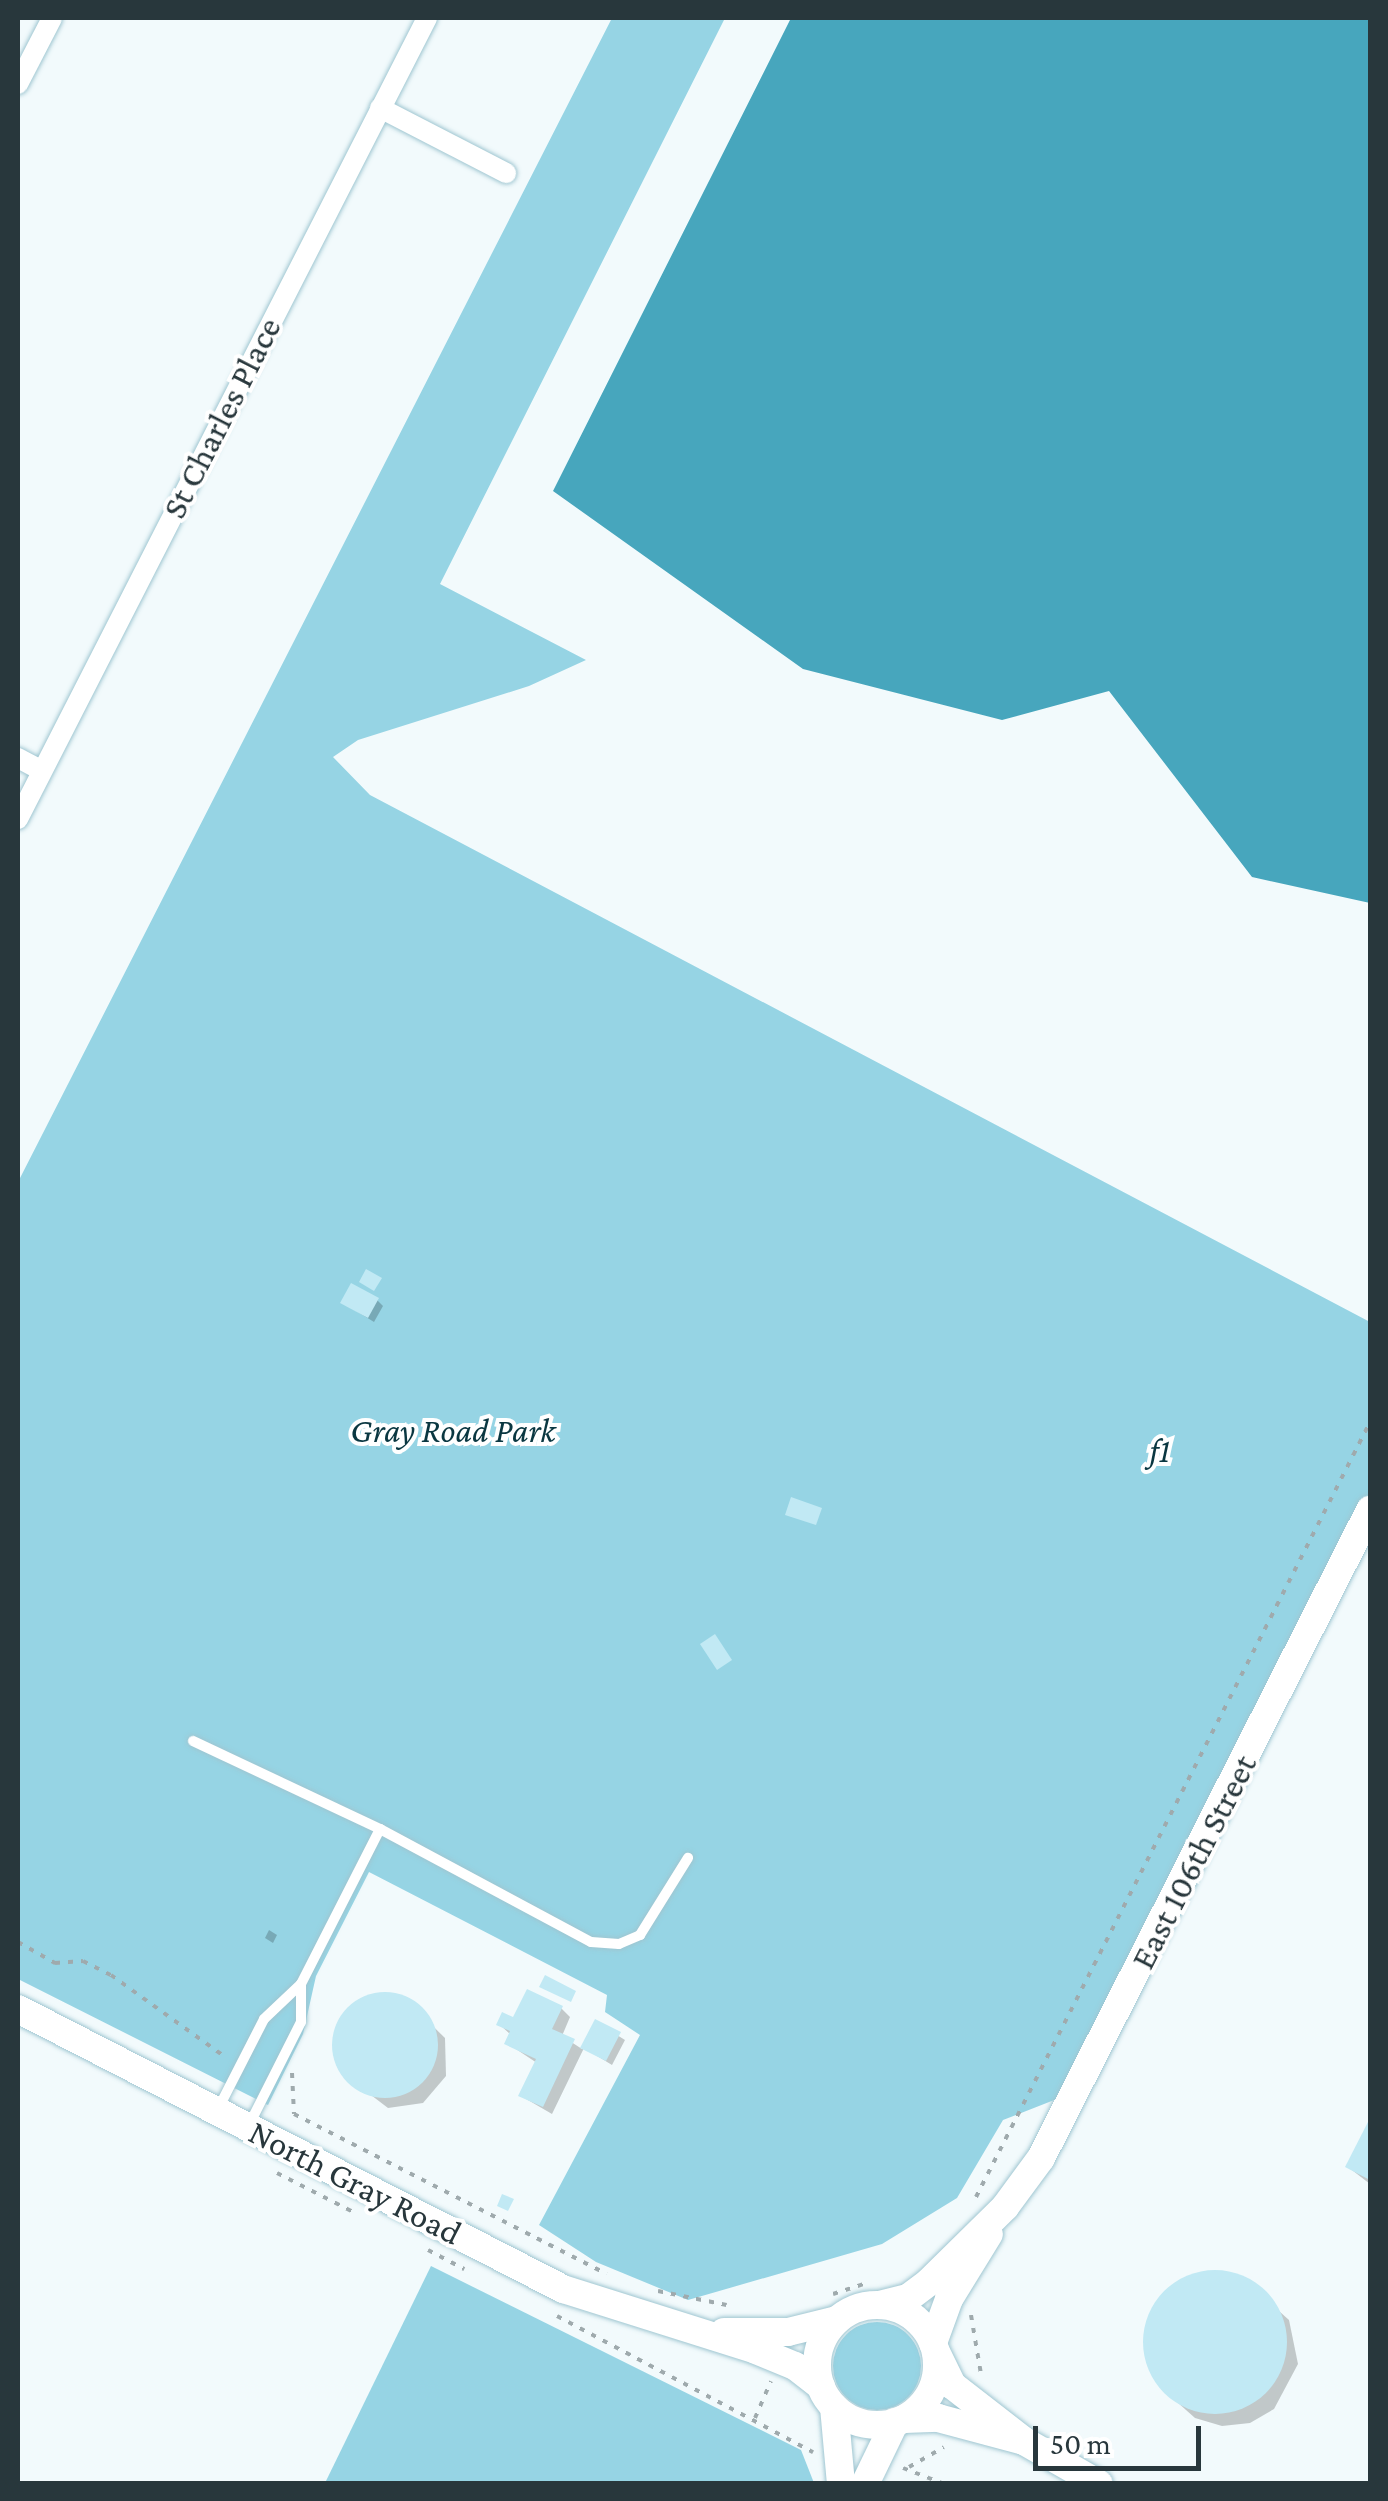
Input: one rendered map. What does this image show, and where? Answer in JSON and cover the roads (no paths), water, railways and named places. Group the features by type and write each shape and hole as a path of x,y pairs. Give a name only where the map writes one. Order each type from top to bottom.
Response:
{"street":[{"path":"18,84 52,18"},
{"name":"St Charles Place","path":"18,819 427,18"},
{"path":"380,108 506,173"},
{"path":"18,758 42,770"},
{"name":"East 106th Street","path":"900,2420 928,2398 935,2348 950,2299 1074,2101 1370,1510"},
{"name":"North Gray Road","path":"18,2009 563,2290 795,2366 827,2396 869,2424 900,2420"},
{"name":"East 106th Street","path":"830,2310 876,2293 919,2290 1005,2207"},
{"path":"876,2293 916,2319 952,2385 1024,2441 1099,2484"},
{"path":"830,2310 819,2350 841,2484"},
{"name":"North Gray Road","path":"703,2334 788,2332 830,2310"},
{"path":"865,2484 900,2420 938,2418 1024,2441"}],"lane":[{"path":"193,1741 380,1829 591,1942 619,1944 640,1935 662,1909 688,1858"},
{"path":"216,2112 264,2019 300,1984 380,1829"},
{"path":"247,2128 303,2015 300,1984"}],"park label":[{"name":"Gray Road Park","path":"453,1431"},
{"name":"f1","path":"1160,1451"}]}
